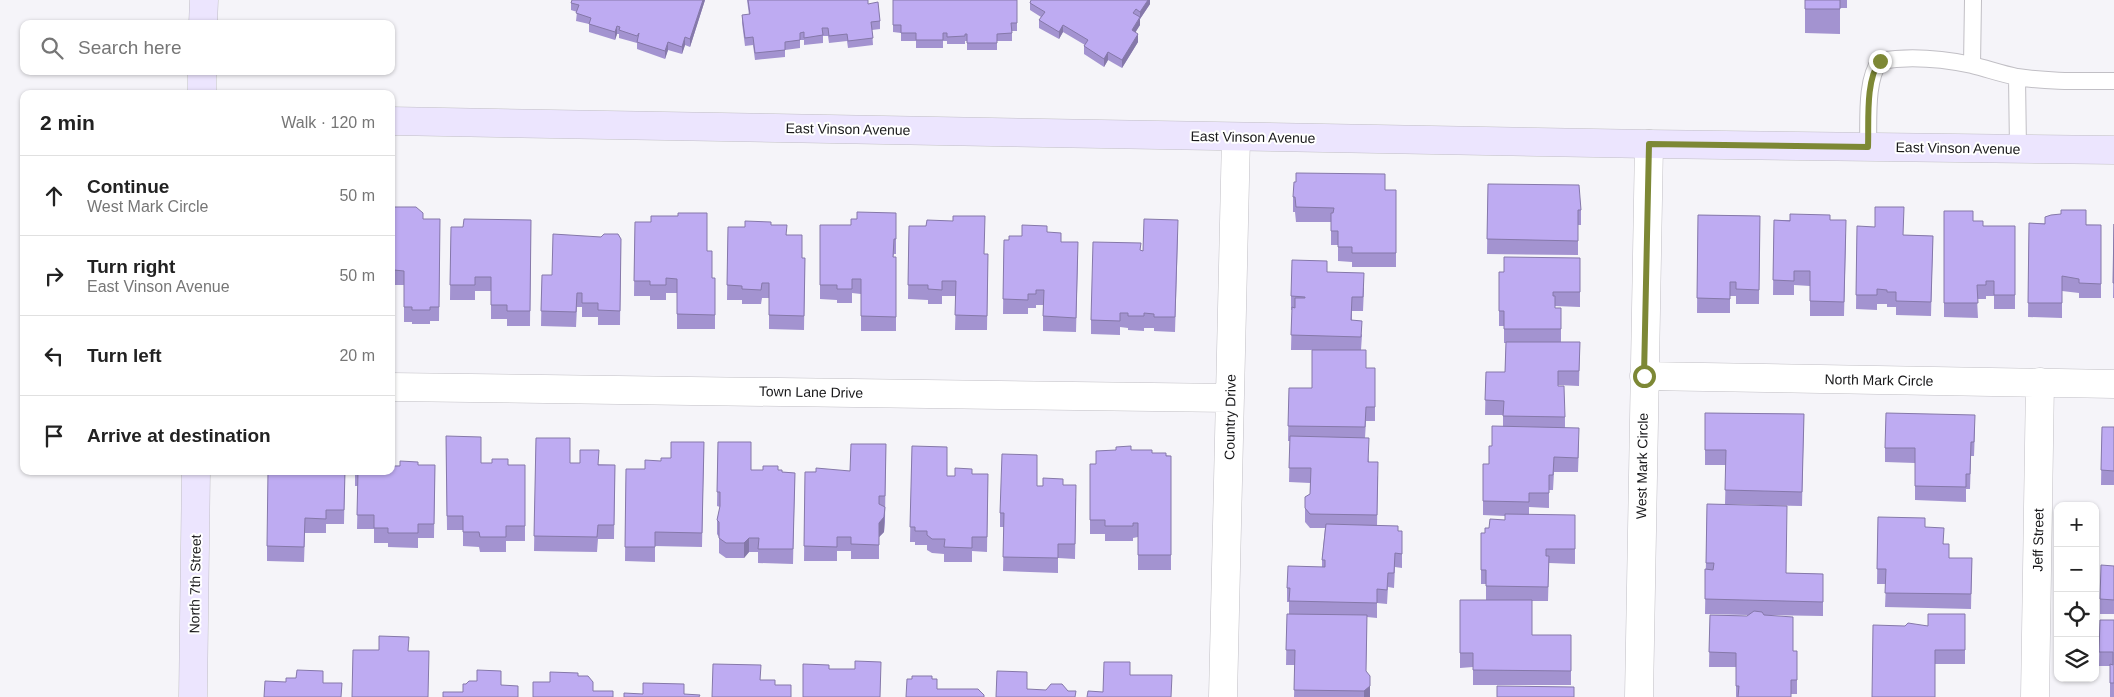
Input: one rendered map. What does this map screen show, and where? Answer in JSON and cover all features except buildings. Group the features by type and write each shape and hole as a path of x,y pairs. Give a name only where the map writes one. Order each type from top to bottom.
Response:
{"street":[{"path":"203,20 204,0"},
{"path":"202,75 202,90"},
{"name":"East Vinson Avenue","path":"395,120 1236,137 2114,150"},
{"name":"Country Drive","path":"1223,697 1236,137"},
{"name":"West Mark Circle","path":"1639,697 1649,144"},
{"name":"North Mark Circle","path":"1644,376 2114,384"},
{"name":"Jeff Street","path":"2035,697 2040,382"},
{"name":"Town Lane Drive","path":"395,386 1230,398"},
{"name":"North 7th Street","path":"193,697 196,475"}],"lane":[{"path":"1972,65 1973,0"},
{"path":"1868,147 1871,83 1875,68 1880,61 1894,58 1932,60 1972,65 2017,77 2038,80 2114,81"},
{"path":"2017,77 2018,149"}],"route":[{"path":"1644,376 1649,144 1868,147 1871,83 1875,68 1880,61"}]}
